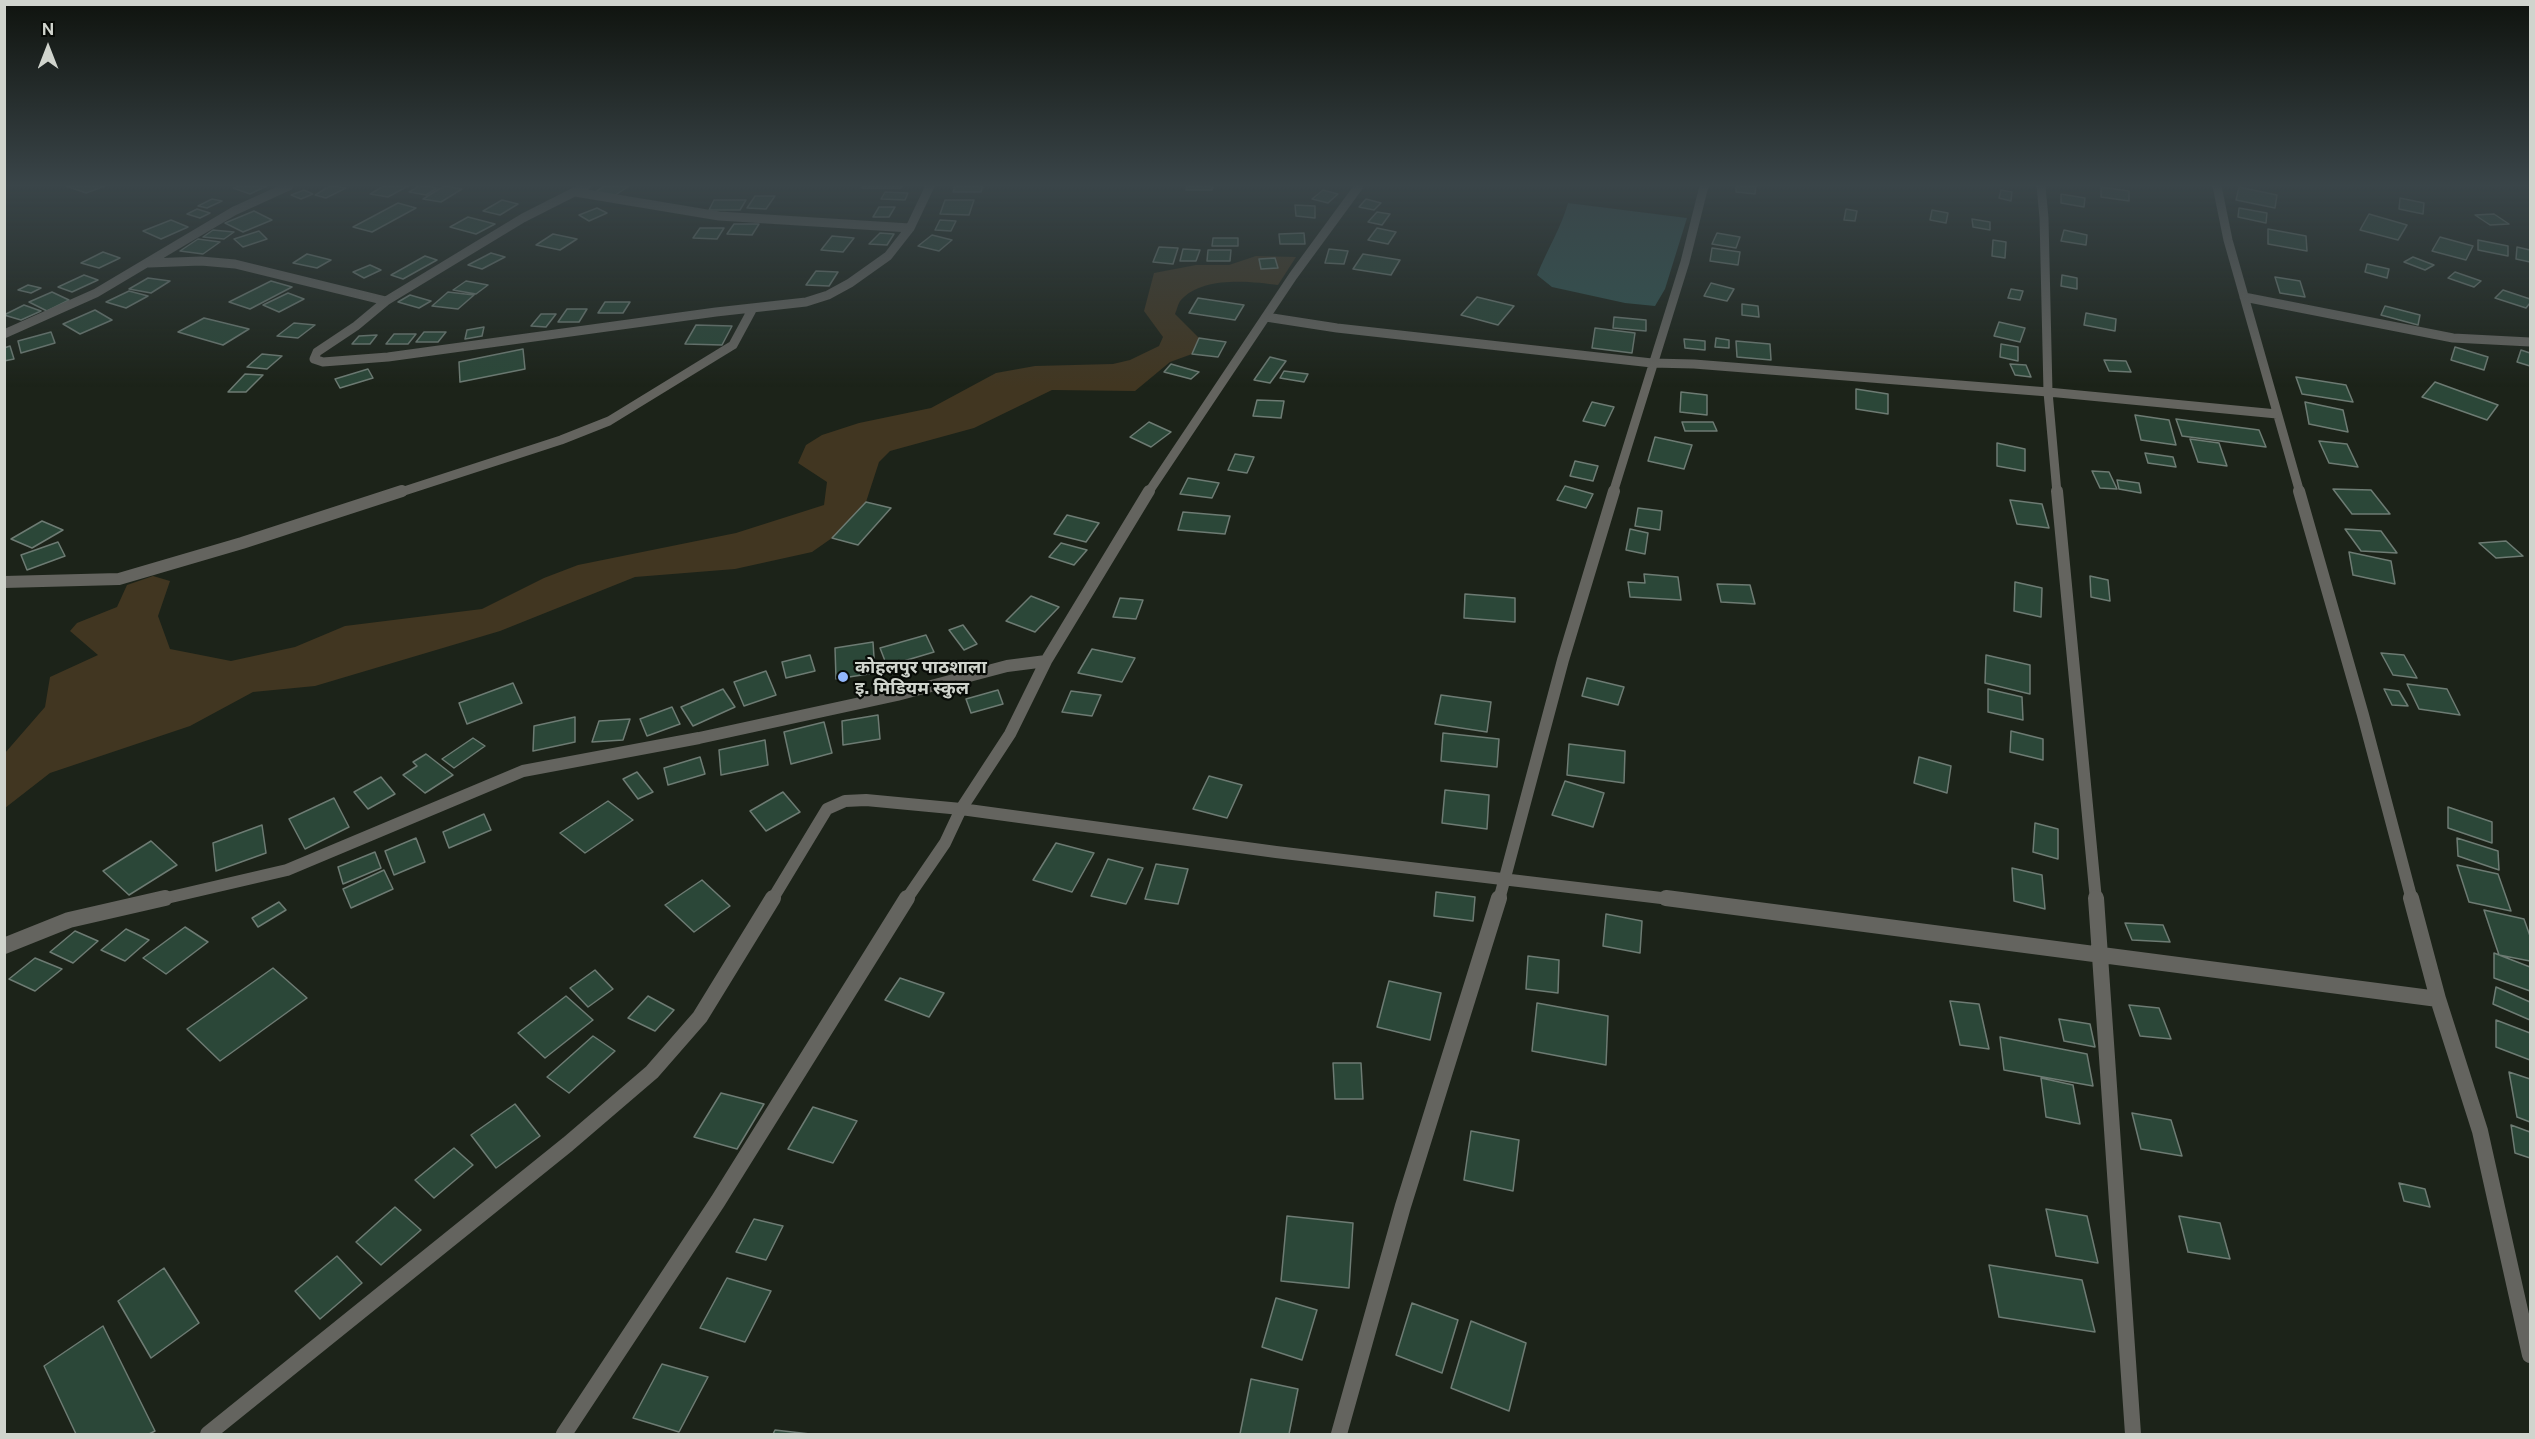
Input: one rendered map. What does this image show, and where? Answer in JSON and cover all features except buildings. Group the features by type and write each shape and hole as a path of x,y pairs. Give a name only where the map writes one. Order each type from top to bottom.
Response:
{"street":[{"path":"4,334 39,320 162,253"},
{"path":"466,253 386,301 356,326 318,352 314,359 323,362 388,357 806,302 828,295 890,253"},
{"path":"564,1434 718,1201 921,876 945,843 961,808 1010,734 1046,661 1135,511 1311,253"},
{"path":"1339,1434 1403,1206 1505,879 1563,660 1687,253"},
{"path":"2044,253 2048,392 2101,954 2133,1434"},
{"path":"2232,253 2363,715 2438,999 2455,1043 2486,1150 2530,1355"},
{"path":"148,262 201,261 235,264 386,301"},
{"path":"2244,297 2453,338 2530,342"},
{"path":"4,582 119,579 242,543 561,440 609,421 733,345 753,308"},
{"path":"1266,317 1337,328 1652,363 1694,364 2048,392 2277,414"},
{"path":"4,946 69,920 287,870 523,771 699,738 897,695 1007,666 1046,661"},
{"path":"208,1434 559,1151 652,1072 700,1017 827,809 845,801 866,800 961,808 1219,845 1677,898 2438,999"}],"shaded area":[{"path":"1256,256 1296,257 1278,285 1254,282 1214,284 1190,292 1181,300 1175,314 1199,338 1192,354 1170,362 1135,391 1052,390 974,428 890,451 879,462 866,502 832,538 812,552 735,569 635,577 500,631 315,686 253,692 190,726 50,773 5,808 5,753 45,707 50,677 98,655 70,631 77,623 117,607 127,585 153,576 170,581 158,616 170,649 231,661 295,647 345,626 482,609 544,578 578,565 736,533 824,505 827,482 798,463 806,445 822,435 859,423 931,408 996,373 1035,366 1113,364 1130,360 1159,346 1163,337 1144,311 1154,273 1196,265 1229,265"}],"water":[{"path":"1547,253 1676,253 1665,289 1655,306 1625,303 1552,287 1537,275"}],"place":[{"name":"कोहलपुर पाठशाला इ. मिडियम स्कुल","path":"843,677"}]}
